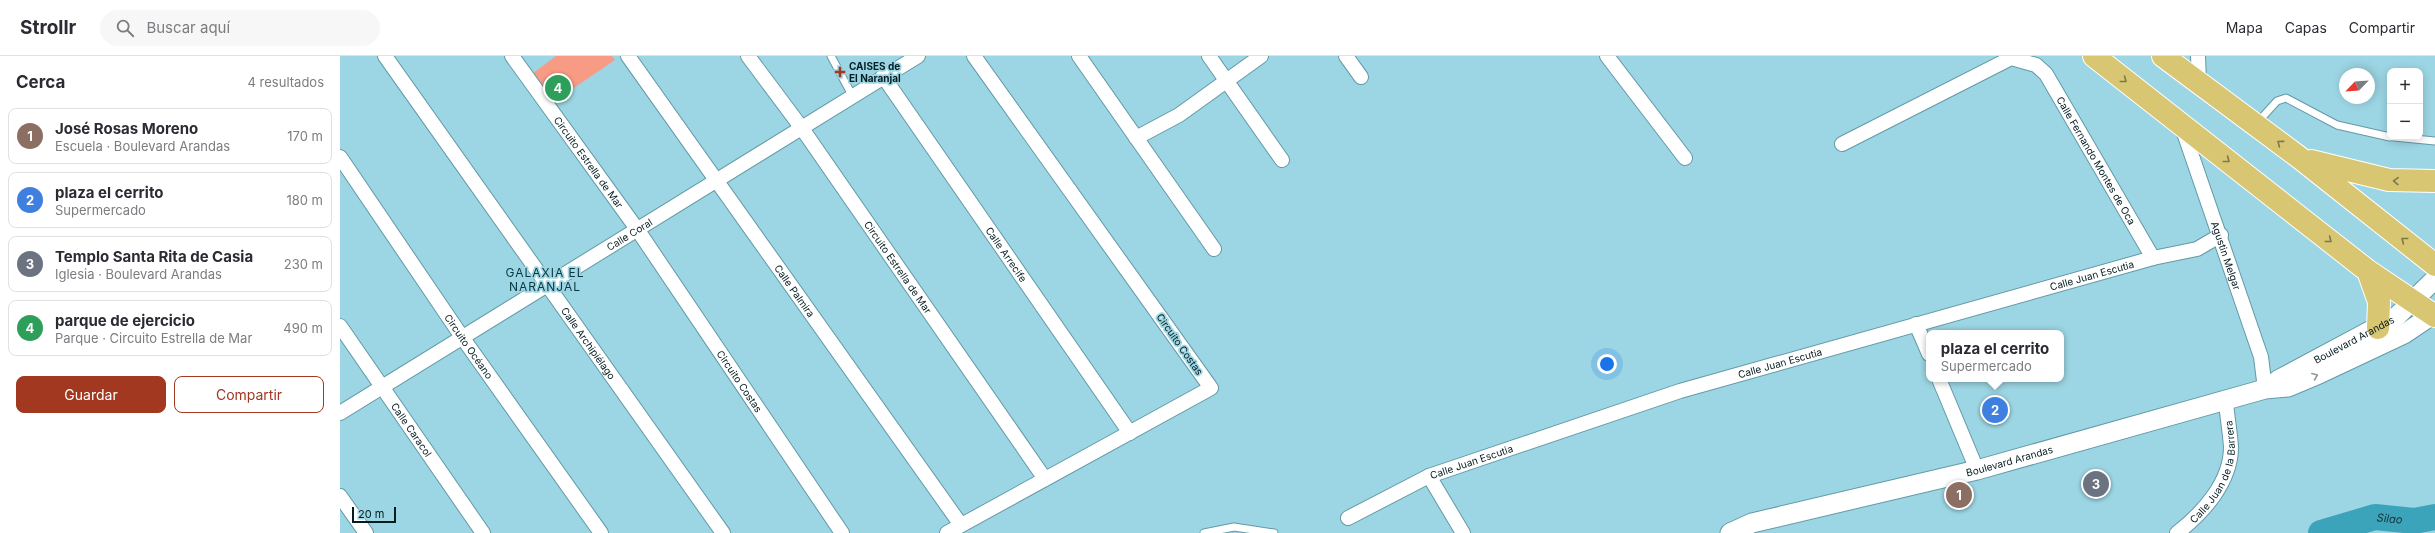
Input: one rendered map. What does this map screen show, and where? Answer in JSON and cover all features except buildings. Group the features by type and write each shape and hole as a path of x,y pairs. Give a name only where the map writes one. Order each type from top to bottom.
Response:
{"main road":[{"path":"2094,56 2368,271 2434,314"},
{"path":"2163,56 2300,158 2435,264"},
{"path":"2300,158 2389,180 2435,181"},
{"path":"2368,271 2379,302 2378,328"},
{"name":"Boulevard Arandas","path":"2265,389 2286,375 2378,328 2396,317 2414,302 2435,279"},
{"name":"Boulevard Arandas","path":"1730,533 1752,523 1977,470 2265,389 2288,387 2320,374 2404,334 2434,314"}],"street":[{"name":"Calle Archipiélago","path":"385,56 723,533"},
{"name":"Circuito Estrella de Mar","path":"512,56 637,229"},
{"name":"Calle Palmira","path":"628,56 961,525"},
{"name":"Circuito Estrella de Mar","path":"748,56 801,127 1045,479"},
{"name":"Calle Coral","path":"340,413 852,95 918,56"},
{"name":"Circuito Costas","path":"948,533 1211,388 974,56"},
{"path":"1079,56 1214,249"},
{"path":"1209,56 1282,160"},
{"path":"1136,138 1179,115 1227,82 1261,56"},
{"path":"1346,56 1361,77"},
{"path":"1607,56 1685,158"},
{"path":"2198,56 2199,84"},
{"name":"Calle Fernando Montes de Oca","path":"1842,144 2011,58 2036,65 2046,74 2153,258"},
{"name":"Calle Arrecife","path":"883,76 1130,433"},
{"name":"Agustin Melgar","path":"2181,124 2221,235 2261,357 2265,389"},
{"name":"Circuito Océano","path":"340,157 462,337 601,533"},
{"name":"Circuito Costas","path":"637,229 842,533"},
{"name":"Calle Juan Escutia","path":"1348,518 1429,476 1680,390 2153,258 2197,249 2221,235"},
{"path":"1916,324 1926,347"},
{"name":"Calle Caracol","path":"340,326 483,533"},
{"path":"1940,382 1977,470"},
{"name":"Calle Juan de la Barrera","path":"2177,533 2194,519 2222,483 2231,448 2226,401"},
{"path":"1429,476 1463,533"},
{"path":"340,496 366,533"}],"lane":[{"path":"831,56 852,95"},
{"path":"2255,125 2277,101 2286,98 2337,125 2387,136"},
{"path":"2423,140 2435,141"},
{"path":"1204,533 1234,527 1274,533"}],"shaded area":[{"path":"556,56 612,56 615,60 553,102 532,74"}],"waterway":[{"name":"Silao","path":"2321,533 2375,517 2414,521 2435,517"}],"place":[{"name":"CAISES de El Naranjal","path":"840,72"},
{"name":"parque de ejercicio","path":"558,88"},
{"name":"plaza el cerrito","path":"1995,410"},
{"name":"Templo Santa Rita de Casia","path":"2096,484"},
{"name":"José Rosas Moreno","path":"1959,495"}],"district":[{"name":"GALAXIA EL NARANJAL","path":"545,279"}]}
